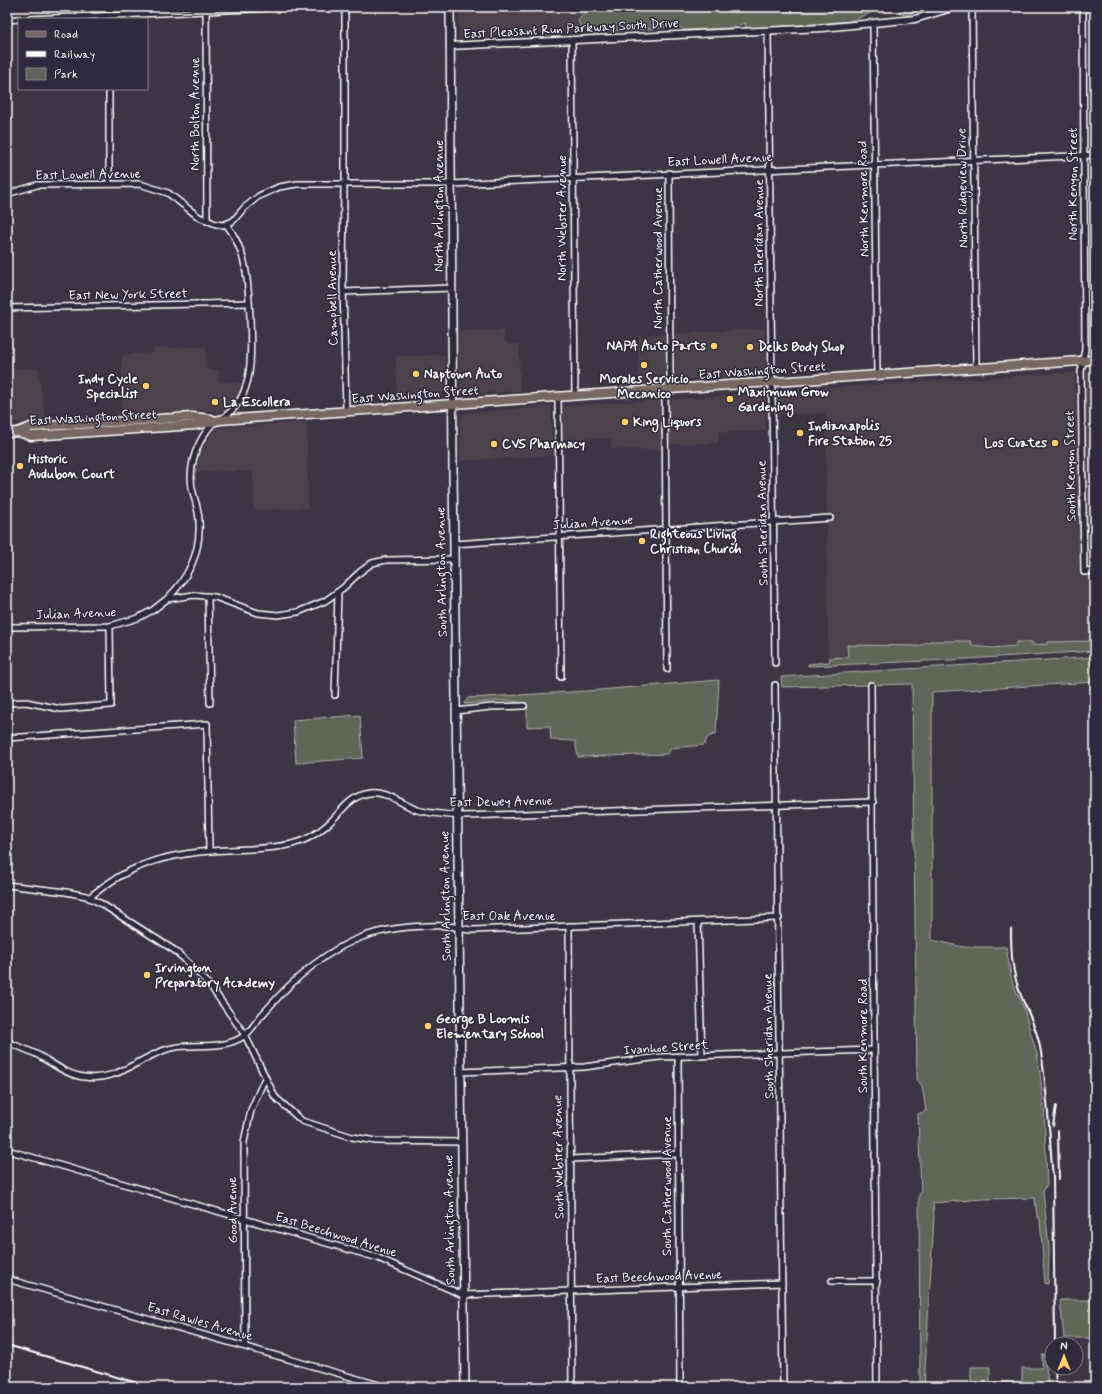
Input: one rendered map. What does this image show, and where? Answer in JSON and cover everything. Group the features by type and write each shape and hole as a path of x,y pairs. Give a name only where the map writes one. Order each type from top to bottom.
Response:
{"main road":[{"name":"North Arlington Avenue","path":"450,7 453,404"},
{"name":"East Washington Street","path":"7,433 18,432 31,436 195,425 218,420 1095,360"},
{"name":"South Arlington Avenue","path":"453,404 465,1387"}],"street":[{"path":"68,18 108,17 206,9 293,7"},
{"name":"Campbell Avenue","path":"345,7 344,292 346,411"},
{"name":"East Pleasant Run Parkway South Drive","path":"450,46 768,31 873,24 915,19 955,7"},
{"name":"North Ridgeview Drive","path":"972,7 976,368"},
{"name":"North Kenyon Street","path":"1083,7 1085,349 1083,360"},
{"name":"North Bolton Avenue","path":"206,9 207,221"},
{"path":"7,20 18,19"},
{"name":"North Kenmore Road","path":"873,24 877,375"},
{"name":"North Sheridan Avenue","path":"768,31 772,383"},
{"name":"North Webster Avenue","path":"572,40 574,396"},
{"path":"108,90 108,184"},
{"name":"East Lowell Avenue","path":"226,224 233,221 254,199 279,188 303,184 451,184 874,163 1095,155"},
{"path":"7,172 7,194"},
{"name":"North Catherwood Avenue","path":"667,390 670,382 669,173"},
{"name":"East Lowell Avenue","path":"7,194 38,185 137,184 157,188 170,194 195,214 207,221"},
{"path":"167,599 185,579 197,550 199,520 192,483 192,465 197,449 208,429 228,414 238,402 250,373 251,352 248,275 244,258 236,239 226,224 217,225 207,221"},
{"path":"344,292 452,288"},
{"name":"East New York Street","path":"7,308 249,303"},
{"name":"South Kenyon Street","path":"1083,360 1081,372 1084,572 1095,571"},
{"name":"South Sheridan Avenue","path":"772,383 775,663"},
{"path":"667,390 665,398 667,669"},
{"path":"558,397 560,676"},
{"name":"Julian Avenue","path":"454,544 830,518"},
{"name":"Julian Avenue","path":"7,627 110,626 138,618 153,610 167,599 194,595 220,599 247,610 278,615 298,612 309,609 325,601 338,592 360,572 378,562 386,560 454,559"},
{"path":"336,695 338,592"},
{"path":"208,596 210,703"},
{"path":"7,703 26,702 61,709 111,705 110,626"},
{"name":"South Sheridan Avenue","path":"775,685 779,918 783,1387"},
{"name":"South Kenmore Road","path":"871,685 878,1387"},
{"path":"456,711 491,707 524,706"},
{"path":"7,738 208,724 209,851"},
{"name":"East Dewey Avenue","path":"89,898 122,874 150,861 175,855 209,851 275,848 295,843 323,828 350,801 368,794 388,796 424,812 457,816 873,802"},
{"path":"7,885 69,892 89,898 162,942 185,960 211,987 245,1035 277,1100 296,1117 307,1123 352,1137 376,1141 461,1142"},
{"name":"East Oak Avenue","path":"7,1042 36,1054 72,1074 83,1077 100,1078 117,1074 160,1051 171,1048 222,1044 245,1035 268,1008 296,980 324,958 359,937 378,931 395,928 451,926 472,930 779,918"},
{"path":"698,922 702,1056"},
{"name":"South Webster Avenue","path":"569,926 572,1387"},
{"name":"Ivanhoe Street","path":"460,1072 569,1068 643,1058 780,1052 874,1050"},
{"name":"South Catherwood Avenue","path":"678,1057 677,1154 680,1387"},
{"name":"Good Avenue","path":"245,1346 244,1136 251,1110 265,1078"},
{"name":"East Beechwood Avenue","path":"7,1150 378,1258 463,1295 782,1283"},
{"path":"570,1159 677,1154"},
{"name":"East Rawles Avenue","path":"7,1279 386,1387"},
{"path":"832,1281 877,1281"}],"shaded area":[{"path":"459,7 650,7 678,26 459,38"},
{"path":"765,328 765,374 675,380 675,334"},
{"path":"504,330 504,340 508,344 519,344 520,391 463,394 460,388 458,331"},
{"path":"665,334 665,381 638,383 638,336"},
{"path":"206,347 207,370 219,370 219,382 242,383 239,392 225,410 122,417 122,357 133,354 154,353 154,348"},
{"path":"445,355 444,391 440,396 397,399 396,356"},
{"path":"38,368 46,422 7,422 7,369"},
{"path":"1095,371 1095,567 1088,568 1085,372"},
{"path":"1075,372 1080,576 1095,575 1095,641 1047,642 1047,644 1032,645 1032,642 1016,642 1016,646 991,648 991,646 971,646 971,641 930,641 919,646 847,646 848,657 828,658 826,413 778,414 777,391"},
{"path":"766,393 766,431 719,432 718,443 669,444 668,400"},
{"path":"661,400 661,450 611,449 611,438 563,439 563,406"},
{"path":"551,406 552,455 460,461 460,416 466,413"},
{"path":"307,422 308,508 254,510 253,471 195,472 199,453 215,428"}],"green space":[{"path":"598,7 884,7 851,21 749,29 745,26 746,23 729,28 684,30 678,26 630,30 582,29 578,21 587,9"},
{"path":"902,7 931,7 907,15 899,13"},
{"path":"930,641 971,641 972,646 992,648 1016,646 1016,642 1032,642 1032,645 1047,644 1047,642 1095,641 1095,651 950,660 808,666 808,664 829,662 830,658 848,657 847,645 919,646"},
{"path":"1095,657 1095,682 932,692 932,940 963,947 1006,947 1012,981 1023,1006 1038,1058 1044,1107 1047,1185 1043,1191 1049,1248 1048,1284 1045,1283 1040,1219 1037,1217 1035,1198 983,1199 933,1203 934,1217 924,1387 920,1387 919,1194 921,1193 918,1114 926,1111 922,1086 917,1079 912,684 782,687 781,677"},
{"path":"719,680 716,734 708,737 704,745 671,748 668,754 578,757 575,741 551,740 550,726 527,727 527,704 503,701 464,704 468,698 587,691"},
{"path":"360,715 363,758 296,763 293,720"},
{"path":"1060,1300 1091,1300 1091,1306 1095,1306 1095,1338 1084,1338 1084,1336 1064,1336"},
{"path":"1042,1355 1044,1355 1044,1376 1047,1376 1049,1387 971,1386 971,1367 990,1367 990,1382 1022,1382 1022,1368 1042,1368"}],"water":[{"path":"774,7 813,7 791,12"}],"railway":[{"path":"1011,929 1015,977 1039,1040 1043,1063 1053,1178"},
{"path":"1053,1126 1056,1106"},
{"path":"1058,1131 1059,1179"},
{"path":"1053,1174 1055,1336"},
{"path":"7,1345 151,1387"},
{"path":"1055,1376 1056,1387"}],"place":[{"name":"NAPA Auto Parts","path":"714,346"},
{"name":"Delks Body Shop","path":"750,347"},
{"name":"Morales Servicio Mecanico","path":"644,365"},
{"name":"Naptown Auto","path":"416,374"},
{"name":"Indy Cycle Specialist","path":"146,386"},
{"name":"Maximum Grow Gardening","path":"730,399"},
{"name":"La Escollera","path":"215,402"},
{"name":"King Liquors","path":"625,422"},
{"name":"Indianapolis Fire Station 25","path":"800,433"},
{"name":"Los Cuates","path":"1055,443"},
{"name":"CVS Pharmacy","path":"494,444"},
{"name":"Historic Audubon Court","path":"20,466"},
{"name":"Righteous Living Christian Church","path":"642,541"},
{"name":"Irvington Preparatory Academy","path":"147,975"},
{"name":"George B Loomis Elementary School","path":"428,1026"}]}
